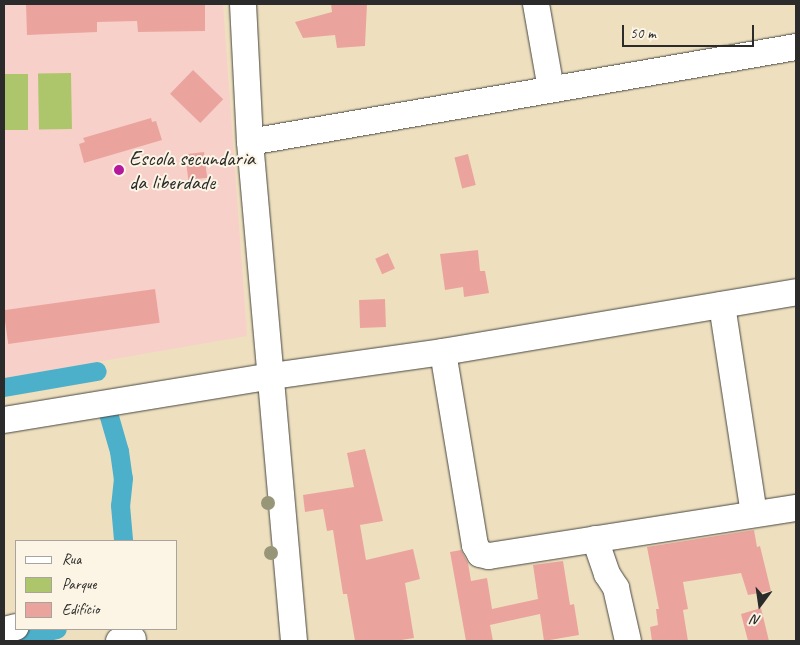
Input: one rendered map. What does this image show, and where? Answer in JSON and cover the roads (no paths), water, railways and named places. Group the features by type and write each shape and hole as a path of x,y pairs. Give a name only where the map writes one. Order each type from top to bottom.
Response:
{"street":[{"path":"243,4 250,142 294,641"},
{"path":"536,4 550,89"},
{"path":"250,142 796,47"},
{"path":"4,420 272,376 443,352 796,292"},
{"path":"722,305 754,514"},
{"path":"443,352 475,545 480,554 489,556 796,508"},
{"path":"595,539 607,574 616,588 628,641"}],"waterway":[{"path":"4,387 97,371"},
{"path":"106,406 119,451 123,478 120,505 123,540"},
{"path":"4,641 53,630"}],"place":[{"name":"Escola secundaria da liberdade","path":"119,170"}]}
